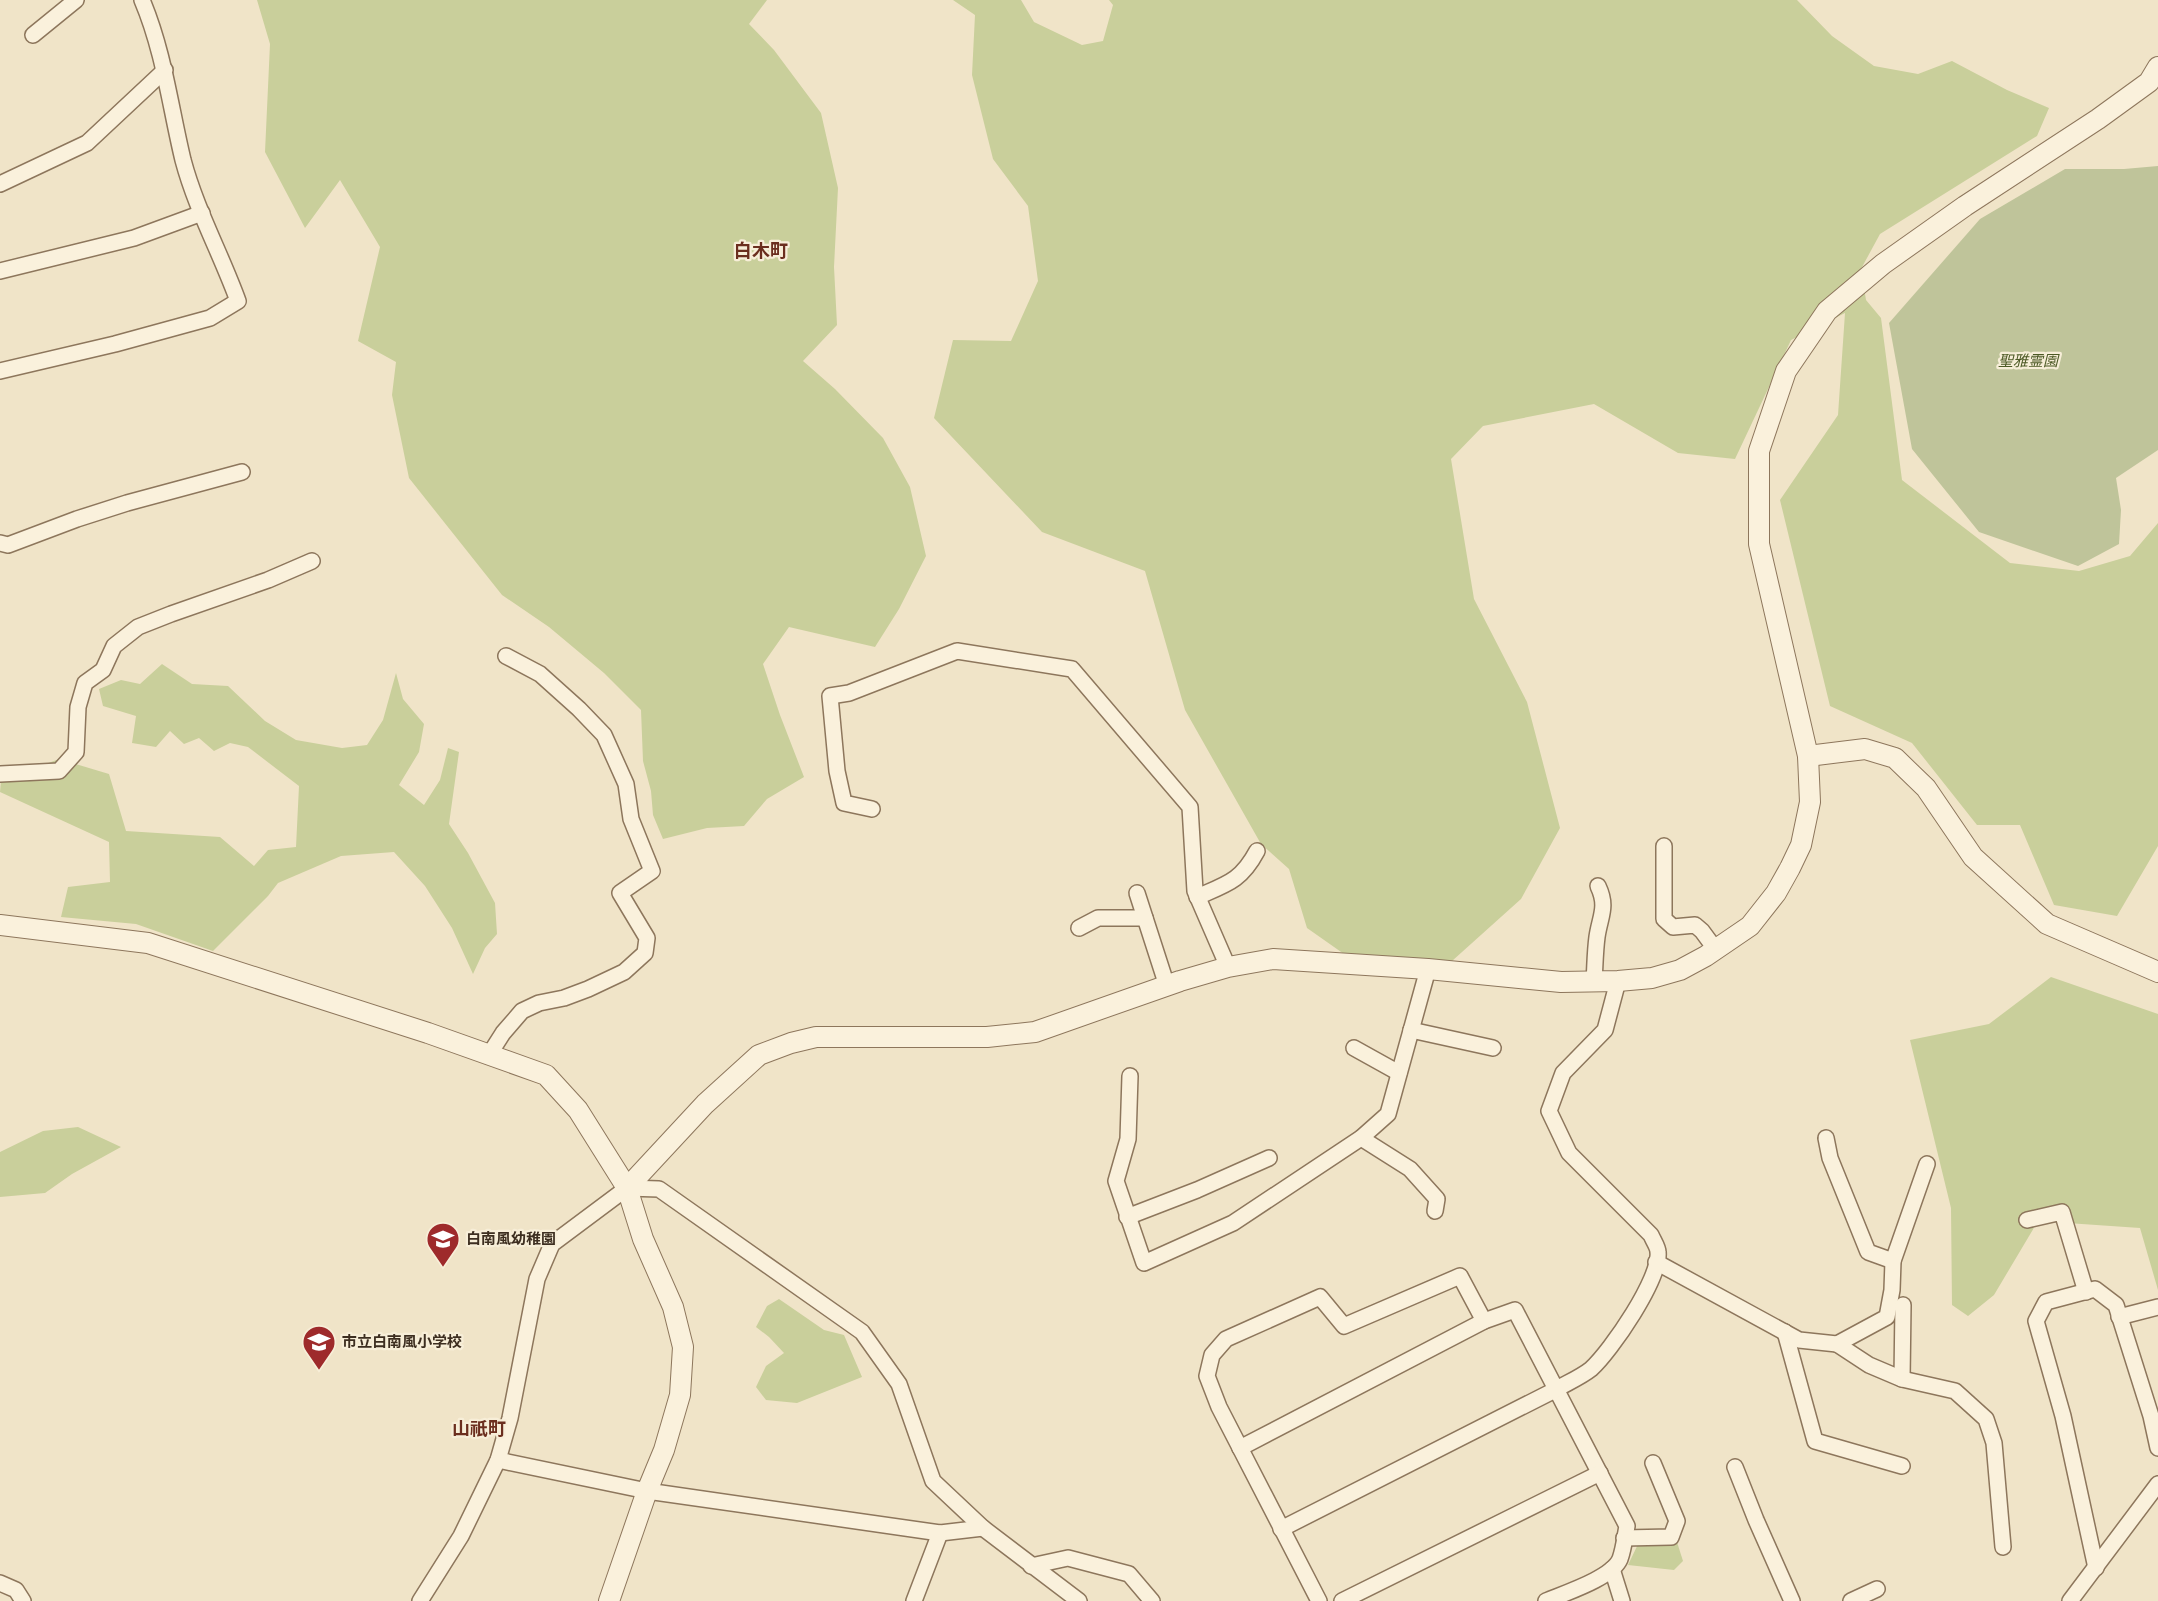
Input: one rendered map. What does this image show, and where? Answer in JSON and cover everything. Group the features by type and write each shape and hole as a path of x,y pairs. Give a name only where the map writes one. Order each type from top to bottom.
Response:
{"street":[{"path":"33,35 76,0"},
{"path":"0,371 115,344 210,318 238,302 184,161 159,46 142,0"},
{"path":"420,1601 461,1536 498,1460 510,1418 537,1280 552,1244 627,1188 705,1104 759,1055 791,1042 816,1037 987,1037 1035,1032 1228,967 1273,959 1428,969 1561,982 1652,978 1680,970 1716,950 1750,926 1776,893 1801,845 1810,802 1808,756 1758,544 1759,452 1786,370 1827,311 1883,264 1965,206 2098,119 2149,82 2158,67"},
{"path":"0,184 87,143 165,70"},
{"path":"0,271 134,238 202,213"},
{"path":"0,543 8,545 127,503 242,472"},
{"path":"0,774 59,771 76,752 78,707 85,683 103,670 114,646 138,627 268,580 312,561"},
{"path":"872,809 844,803 837,771 830,696 849,693 957,651 1072,669 1190,807 1195,891 1228,967"},
{"path":"489,1055 503,1033 522,1011 539,1003 564,998 606,981 624,972 645,953 647,938 620,893 652,871 631,819 626,784 604,735 540,674 506,656"},
{"path":"1808,756 1865,749 1895,758 1926,788 1973,857 2047,924 2158,972"},
{"path":"1664,846 1664,919 1673,927 1695,925 1716,950"},
{"path":"1197,897 1236,879 1249,866 1257,850"},
{"path":"1594,981 1597,937 1603,915 1603,897 1598,886"},
{"path":"1137,893 1167,986"},
{"path":"1079,928 1098,918 1145,918"},
{"path":"0,925 148,943 428,1033 546,1075 578,1110 627,1188 643,1239 673,1306 683,1347 680,1395 664,1450 647,1491 609,1601"},
{"path":"1130,1076 1128,1139 1116,1181 1144,1263 1233,1223 1361,1138 1388,1114 1428,969"},
{"path":"1281,1529 1590,1370 1604,1356 1634,1314 1655,1272 1658,1252 1651,1235 1569,1153 1549,1111 1563,1073 1605,1030 1618,981"},
{"path":"1411,1030 1493,1048"},
{"path":"1354,1048 1399,1073"},
{"path":"1361,1138 1410,1169 1437,1199 1435,1211"},
{"path":"1826,1138 1830,1158 1868,1252 1893,1261"},
{"path":"1127,1217 1269,1158"},
{"path":"1836,1344 1887,1317 1892,1290 1893,1261 1927,1164"},
{"path":"627,1188 659,1190 862,1332 898,1384 933,1480 983,1528 1079,1601"},
{"path":"2026,1220 2062,1212 2086,1292"},
{"path":"1656,1262 1799,1340 1836,1344 1869,1365 1902,1379 1954,1391 1986,1419 1994,1443 2003,1547"},
{"path":"1319,1601 1219,1407 1207,1376 1212,1355 1226,1339 1320,1297 1344,1326 1460,1276 1484,1321"},
{"path":"2096,1568 2063,1416 2036,1321 2046,1302 2095,1289 2116,1305 2151,1416 2158,1448"},
{"path":"1902,1379 1903,1305"},
{"path":"2120,1317 2158,1307"},
{"path":"1240,1448 1484,1321 1515,1310 1627,1526 1619,1560 1612,1569 1604,1575 1546,1601"},
{"path":"1785,1332 1815,1441 1902,1466"},
{"path":"498,1460 647,1491 940,1533 983,1528"},
{"path":"1624,1538 1671,1537 1677,1521 1653,1463"},
{"path":"1736,1467 1756,1520 1792,1601"},
{"path":"1342,1601 1600,1473"},
{"path":"2070,1601 2158,1484"},
{"path":"914,1601 940,1533"},
{"path":"1030,1566 1068,1558 1130,1574 1152,1601"},
{"path":"1612,1569 1622,1601"},
{"path":"0,1583 16,1590 23,1601"},
{"path":"1851,1601 1877,1588"}],"green space":[{"path":"257,0 767,0 749,24 774,50 821,113 838,188 834,267 837,325 803,361 835,389 883,438 910,487 926,556 899,609 875,647 789,627 763,664 804,777 767,799 744,826 707,828 663,839 653,815 651,791 643,761 641,710 604,673 549,627 502,595 409,478 392,395 396,362 358,341 380,247 340,180 305,228 265,152 270,44"},
{"path":"953,0 1021,0 1034,22 1082,45 1103,41 1113,5 1109,0 1797,0 1832,36 1874,66 1918,74 1952,61 2007,90 2049,108 2037,136 1880,234 1861,269 1866,300 1881,318 1902,480 2010,563 2079,571 2130,556 2158,523 2158,846 2117,916 2054,905 2020,825 1977,825 1912,743 1830,706 1780,500 1838,415 1845,313 1791,340 1735,459 1678,453 1594,404 1483,426 1451,459 1474,599 1527,702 1560,828 1521,899 1452,961 1344,954 1307,928 1289,869 1261,844 1185,710 1145,571 1042,532 934,418 953,340 1011,341 1038,281 1028,206 993,159 972,75 975,15"},
{"name":"聖雅霊園","path":"2158,166 2158,450 2116,478 2121,510 2119,544 2078,566 1979,532 1912,449 1889,323 1980,219 2065,169 2124,169"},
{"path":"162,664 192,684 228,686 265,721 296,740 342,748 367,745 383,720 396,673 403,699 424,724 419,752 399,785 424,805 440,780 448,748 459,752 449,824 468,853 495,903 497,934 485,948 473,974 452,928 425,886 394,852 341,856 278,883 213,951 136,924 61,917 68,887 110,882 109,842 0,792 1,781 59,759 109,774 126,831 220,837 254,866 268,850 296,847 299,786 248,747 230,743 214,751 199,738 184,744 170,731 156,747 132,743 136,716 103,706 99,689 121,680 140,684"},
{"path":"2051,977 2158,1014 2158,1290 2140,1228 2038,1221 1994,1295 1968,1316 1952,1305 1951,1208 1910,1040 1989,1024"},
{"path":"78,1127 121,1147 72,1174 45,1193 0,1197 0,1152 43,1131"},
{"path":"779,1299 824,1330 844,1335 862,1377 797,1403 766,1400 756,1387 766,1366 784,1353 756,1327 767,1306"},
{"path":"1676,1539 1683,1561 1674,1570 1628,1565 1640,1540"}],"place":[{"name":"白南風幼稚園","path":"443,1268"},
{"name":"市立白南風小学校","path":"319,1371"}],"district":[{"name":"白木町","path":"761,251"},
{"name":"山祇町","path":"479,1429"}]}
